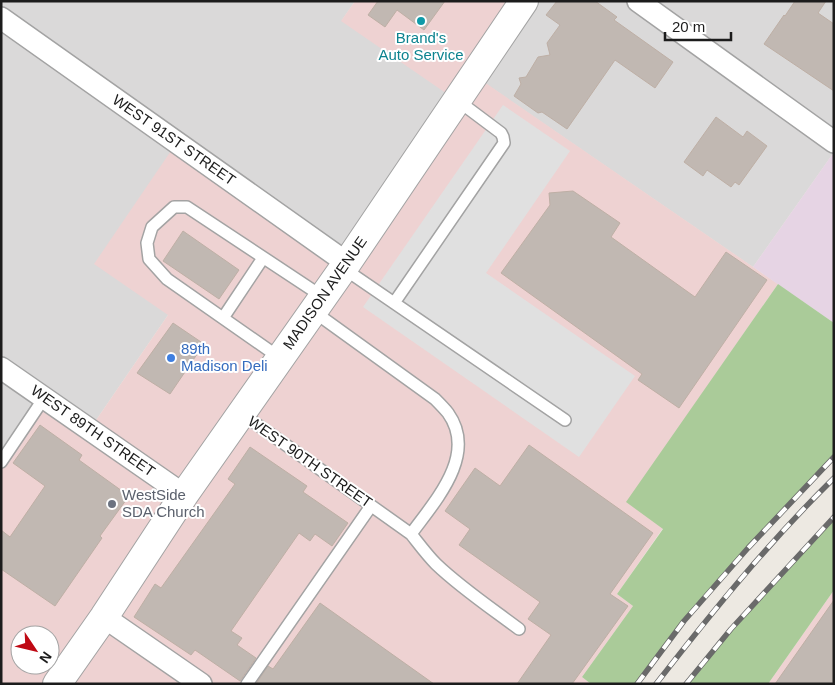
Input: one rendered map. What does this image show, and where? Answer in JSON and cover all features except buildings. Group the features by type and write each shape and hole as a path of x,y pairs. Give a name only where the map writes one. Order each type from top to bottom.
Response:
{"street":[{"path":"638,1 834,142"},
{"name":"MADISON AVENUE","path":"57,684 104,617 184,495 345,265 521,2"},
{"name":"WEST 91ST STREET","path":"1,18 345,265"},
{"name":"WEST 89TH STREET","path":"1,368 184,495"},
{"path":"104,617 201,684"}],"lane":[{"path":"394,303 504,143 501,134 457,100"},
{"path":"280,358 167,279 149,259 146,243 152,228 174,207 186,207 263,258 435,399 448,413 457,431 459,452 453,471 439,495 411,534"},
{"path":"223,318 263,258"},
{"path":"345,265 394,303 565,420"},
{"path":"1,462 44,398"},
{"name":"WEST 90TH STREET","path":"241,413 411,534 424,551 442,569 519,629"},
{"path":"247,684 375,508"}],"shaded area":[{"path":"1,1 355,1 342,20 457,100 347,263 168,315 90,429 1,462"},
{"path":"355,1 516,1 474,75 778,284 627,502 663,528 617,594 633,606 582,677 591,684 1,684 1,462 44,398 90,429 168,315 94,264 177,142 347,262 456,100 341,21"},
{"path":"516,1 834,1 834,152 753,267 473,75"},
{"path":"503,105 570,151 486,273 635,376 579,457 363,307"},
{"path":"834,152 834,323 753,267"},
{"path":"834,590 834,684 768,684"}],"green space":[{"path":"778,284 834,323 834,457 748,548 684,621 637,684 591,684 582,677 633,606 617,594 663,529 626,502"},
{"path":"834,517 834,590 768,684 686,684 731,629"}],"railway":[{"path":"637,684 684,621 748,548 834,457"},
{"path":"656,684 742,578 834,478"},
{"path":"686,684 731,629 834,517"}],"place":[{"name":"Brand's Auto Service","path":"421,21"},
{"name":"89th Madison Deli","path":"171,358"},
{"name":"WestSide SDA Church","path":"112,504"}]}
